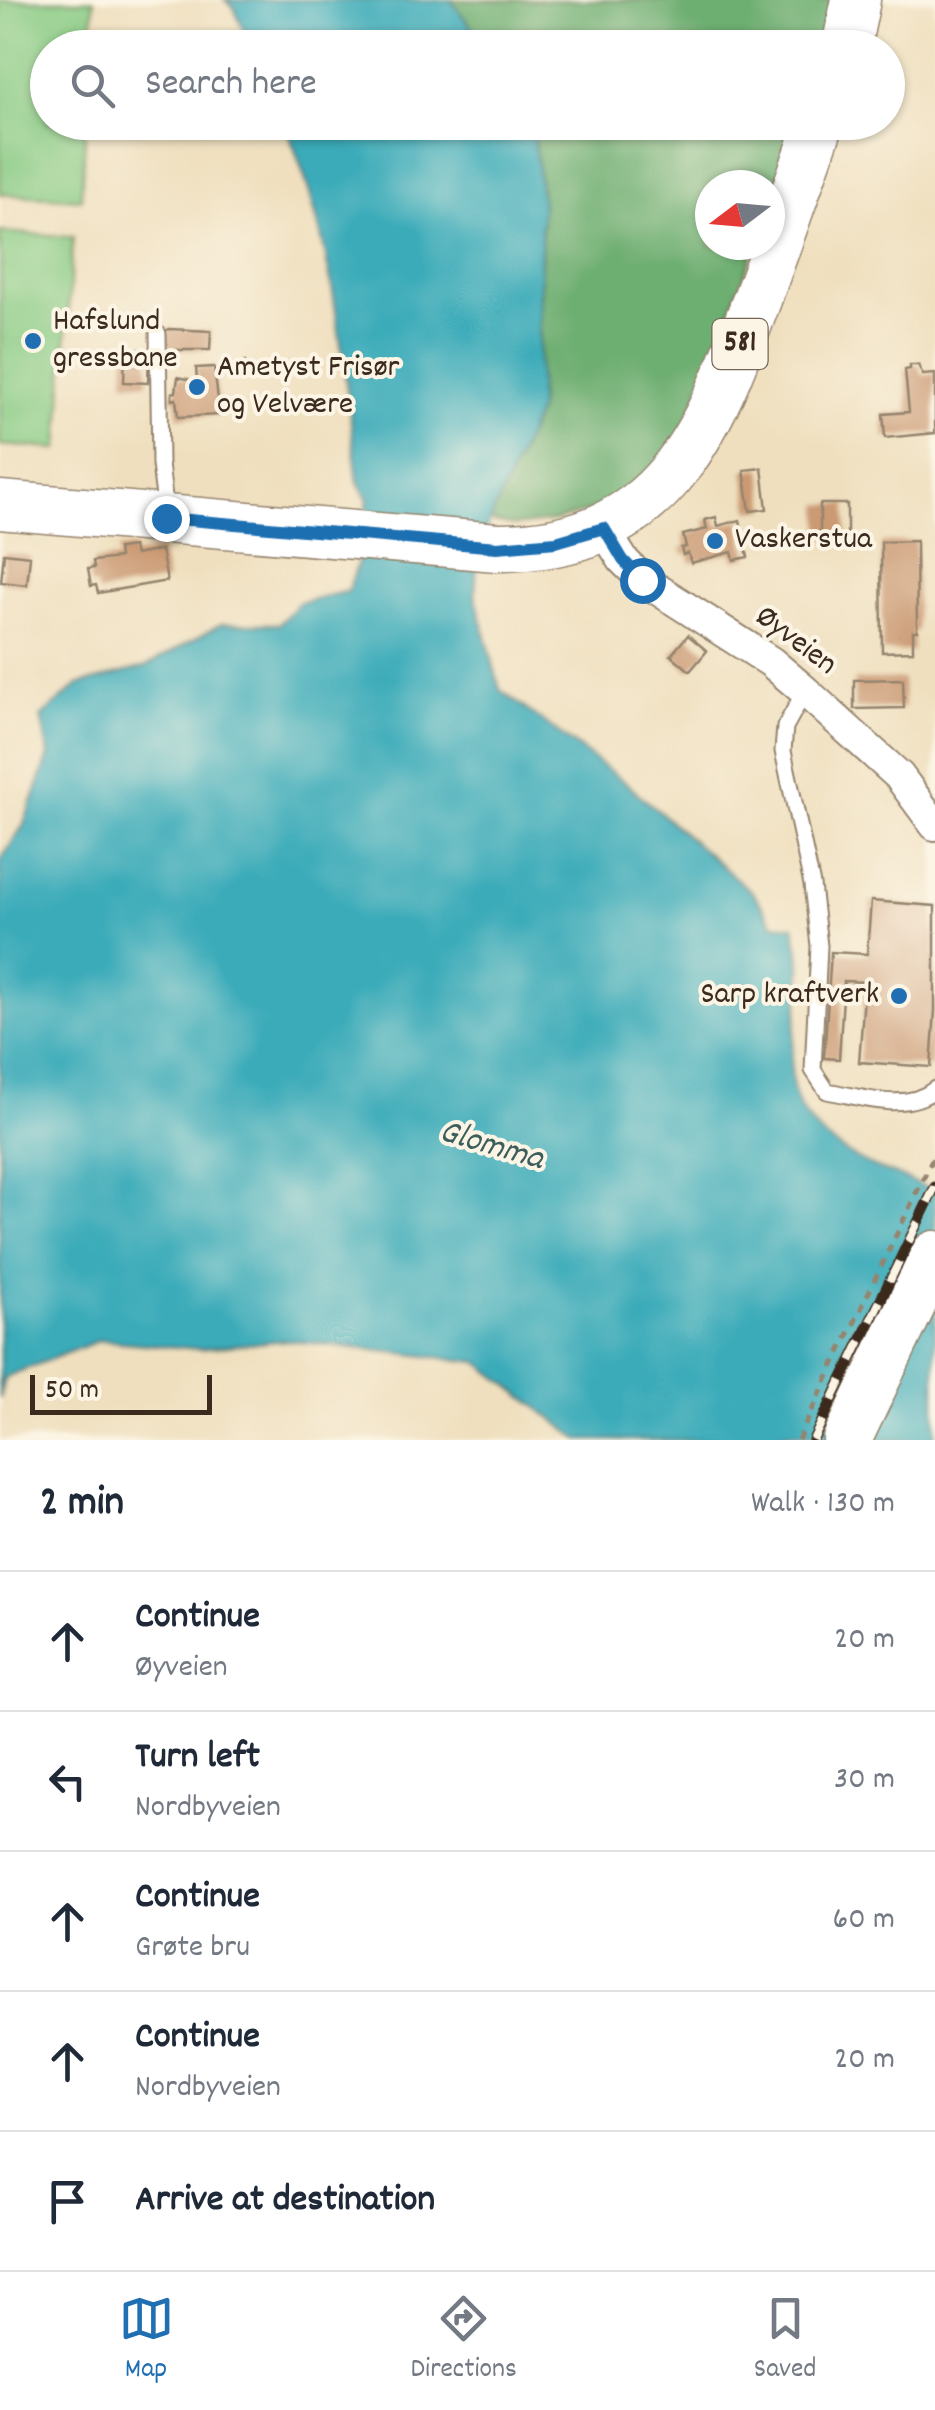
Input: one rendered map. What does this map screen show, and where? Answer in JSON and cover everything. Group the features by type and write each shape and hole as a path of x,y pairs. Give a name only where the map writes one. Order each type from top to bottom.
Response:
{"main road":[{"path":"850,30 856,0"},
{"name":"581","path":"2,510 166,518 483,546 535,546 604,528 662,485 698,438 738,351 814,140"},
{"path":"847,1440 935,1255"}],"street":[{"name":"Øyveien","path":"604,528 623,560 642,580 771,662 806,691 899,776 935,825"}],"lane":[{"path":"158,334 160,464 166,518"},
{"path":"806,691 785,727 784,751 812,885 819,946 813,1070 828,1091 907,1104 935,1090"}],"path":[{"path":"798,1440 935,1154"}],"green space":[{"path":"0,0 94,0 92,30 30,30 30,140 85,140 81,199 0,194"},
{"path":"451,0 843,0 836,30 473,30"},
{"path":"534,140 796,140 785,170 695,170 695,260 750,260 677,448 603,507 555,521 514,526 490,521 538,411 542,204"},
{"name":"Hafslund gressbane","path":"0,232 73,237 59,449 0,445"}],"water":[{"path":"225,0 451,0 473,30 244,30 234,8"},
{"name":"Glomma","path":"291,140 534,140 542,204 538,411 478,549 475,594 500,690 626,783 753,893 774,924 794,926 801,964 791,1067 802,1110 818,1131 844,1151 935,1192 935,1440 786,1433 780,1435 781,1440 580,1440 478,1362 286,1340 198,1349 100,1340 5,1377 0,1399 0,861 23,826 49,756 41,717 78,685 145,667 221,624 279,624 299,603 348,591 357,565 368,500 358,482 334,299 301,166"}],"building":[{"path":"165,331 211,331 210,350 164,348"},
{"path":"125,349 149,349 148,383 124,382"},
{"path":"245,362 248,374 236,377 234,364"},
{"path":"918,365 923,375 935,374 935,433 885,438 883,414 909,412 905,370"},
{"name":"Ametyst Frisør og Velvære","path":"214,367 220,415 178,417 172,393 176,392 178,377 197,381 196,368"},
{"path":"762,468 767,509 750,511 744,470"},
{"path":"820,504 847,504 847,538 820,538"},
{"name":"Vaskerstua","path":"716,517 718,526 740,520 748,557 734,560 732,552 691,563 688,553 683,555 681,548 686,547 683,535 707,529 705,520"},
{"path":"916,541 917,631 913,631 913,651 882,652 881,542"},
{"path":"133,547 135,555 161,550 167,581 98,593 96,585 91,586 88,569 94,568 93,561 119,558 118,549"},
{"path":"4,553 30,556 27,585 1,582"},
{"path":"688,635 707,651 690,671 671,655"},
{"path":"903,679 904,708 854,709 854,680"},
{"name":"Sarp kraftverk","path":"871,901 935,906 931,1067 859,1062 865,982 844,981 839,1059 824,1058 831,952 867,954"}],"railway":[{"path":"813,1440 935,1187"}],"place":[{"name":"Hafslund gressbane","path":"33,341"},
{"name":"Ametyst Frisør og Velvære","path":"197,387"},
{"name":"Vaskerstua","path":"715,541"},
{"name":"Sarp kraftverk","path":"899,996"}],"route":[{"path":"166,518 497,547 535,546 604,528 623,560 642,580"}]}
